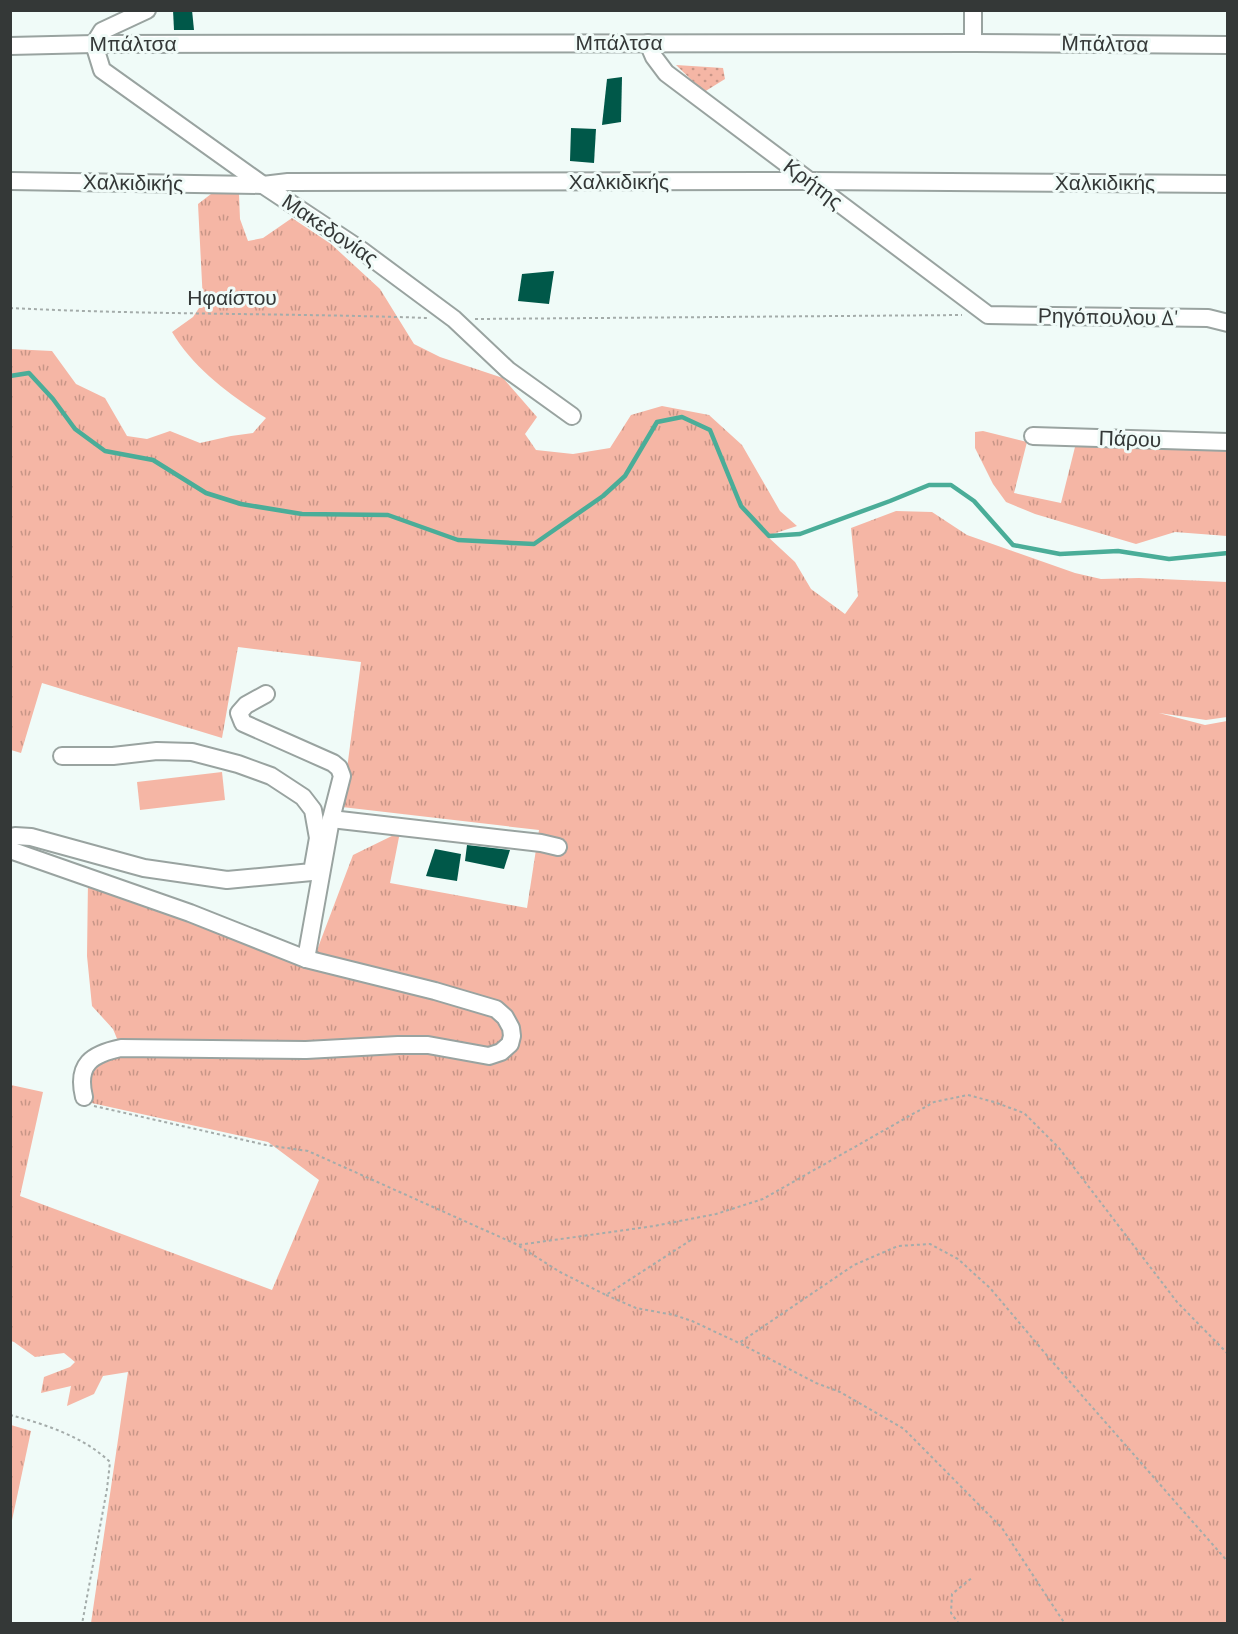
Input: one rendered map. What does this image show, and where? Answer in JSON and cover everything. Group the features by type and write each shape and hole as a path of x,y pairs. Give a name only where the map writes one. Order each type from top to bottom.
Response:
{"street":[{"path":"94,44 102,32 147,10"},
{"path":"973,10 973,43"},
{"name":"Μπάλτσα","path":"10,46 648,43 1227,45"},
{"name":"Κρήτης","path":"648,43 654,57 666,73 988,315"},
{"name":"Μακεδονίας","path":"94,44 102,70 263,185 361,250 454,319 508,370 572,416"},
{"name":"Χαλκιδικής","path":"10,181 263,185 300,182 810,181 1227,184"},
{"name":"Ρηγόπουλου Δ'","path":"988,315 1208,318 1227,323"},
{"name":"Πάρου","path":"1033,436 1227,442"},
{"path":"266,694 246,705 239,713 243,723 333,763 339,768 342,776 331,819 306,959"},
{"path":"62,756 113,756 157,751 192,752 238,764 271,777 303,797 313,810 318,838 305,907"},
{"path":"331,819 542,843 558,847"},
{"path":"10,840 15,836 31,837 144,868 227,880 312,872"},
{"path":"10,850 190,913 306,959 435,991 496,1009 505,1017 511,1028 510,1044 501,1052 489,1056 428,1045 306,1050 121,1048 94,1057 86,1066 82,1081 84,1097"}],"path":[{"name":"Ηφαίστου","path":"10,308 92,312 298,314 454,319 965,315"},
{"path":"518,1245 654,1226 716,1214 763,1199 934,1102 968,1095 1024,1113 1059,1149 1177,1302 1227,1354"},
{"path":"84,1097 94,1106 266,1146 308,1151 518,1245 560,1272 606,1295 636,1308 692,1321 816,1383 840,1392 904,1429 1002,1528 1065,1623"},
{"path":"606,1295 692,1240"},
{"path":"739,1343 854,1265 898,1246 930,1244 957,1259 990,1288 1227,1562"},
{"path":"10,1415 41,1424 74,1438 97,1449 110,1462 82,1623"},
{"path":"959,1623 951,1613 952,1593 974,1577"}],"green space":[{"path":"676,65 723,68 725,79 704,92"},
{"path":"211,194 239,194 240,219 248,241 263,238 292,218 331,244 380,289 414,344 440,357 503,378 537,417 525,434 536,450 573,454 610,448 631,415 662,406 709,415 742,445 780,511 797,526 767,536 795,562 811,589 845,614 858,596 851,528 896,511 932,512 967,535 1075,573 1101,579 1139,578 1227,582 1227,717 1206,720 1159,713 1205,725 1227,721 1227,1623 91,1623 128,1372 103,1376 94,1394 67,1406 71,1386 41,1393 44,1377 70,1367 75,1362 64,1353 35,1357 11,1341 11,1085 43,1092 20,1196 272,1290 319,1180 268,1142 78,1100 85,1058 99,1045 118,1041 113,1029 92,1006 87,956 88,880 311,966 353,855 400,832 390,883 527,908 539,830 342,807 361,662 238,647 222,738 42,683 21,753 11,750 11,349 52,351 76,384 105,398 127,436 147,439 170,431 200,443 253,433 266,418 214,380 191,358 172,332 193,317 203,302 198,204"},
{"path":"983,431 1027,442 1014,493 1061,503 1076,443 1227,449 1227,536 1175,532 1136,544 1035,514 1006,502 993,484 975,448 975,432"},
{"path":"222,772 225,800 140,810 137,782"},
{"path":"10,1425 31,1431 11,1525"}],"building":[{"path":"173,10 192,10 194,30 174,30"},
{"path":"622,77 621,122 602,125 607,79"},
{"path":"571,128 596,129 594,163 570,161"},
{"path":"554,271 549,304 518,301 522,274"},
{"path":"467,845 510,850 504,869 465,861"},
{"path":"435,849 461,854 457,881 426,876"}],"waterway":[{"path":"10,376 29,373 53,399 75,429 105,451 153,460 206,493 241,504 302,514 388,515 458,540 534,544 603,496 625,476 657,422 682,417 710,430 741,506 769,536 800,534 929,485 951,485 974,501 1013,545 1060,554 1118,551 1169,559 1228,553"}]}
